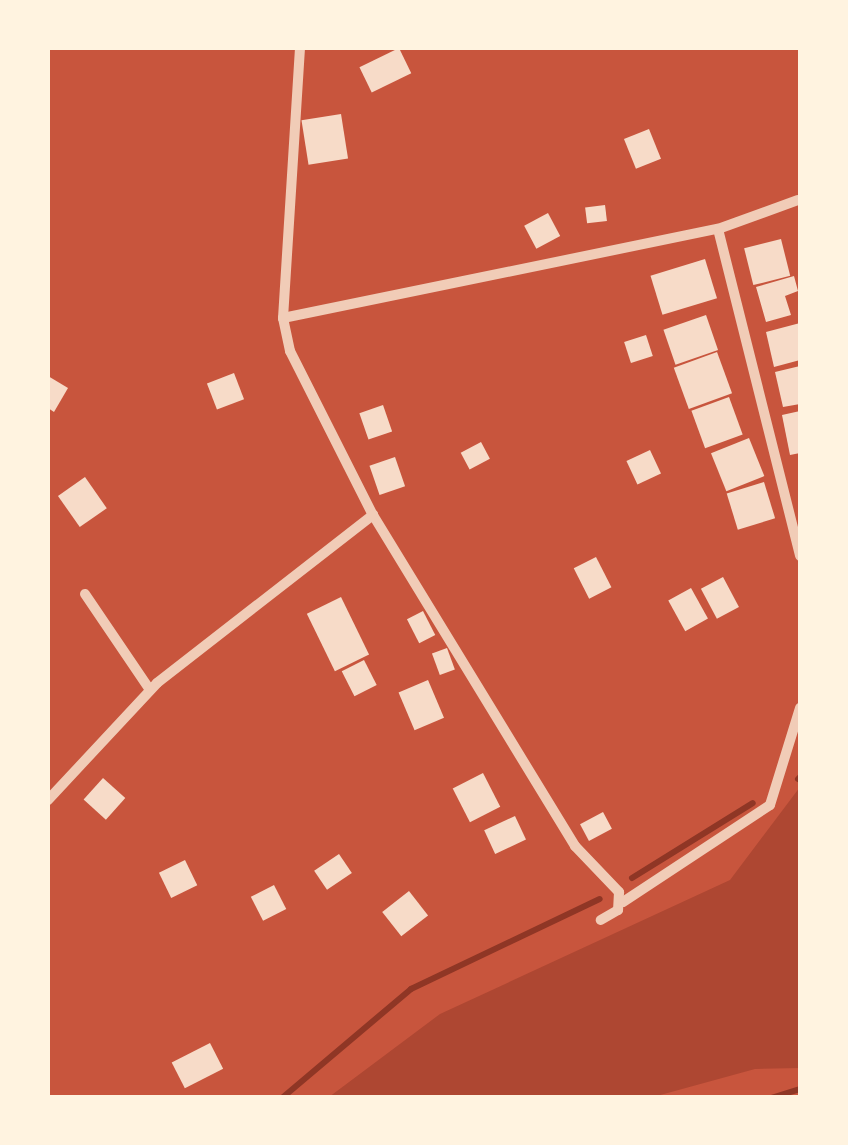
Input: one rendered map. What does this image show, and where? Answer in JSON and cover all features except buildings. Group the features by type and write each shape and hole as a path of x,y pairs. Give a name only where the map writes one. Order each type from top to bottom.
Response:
{"street":[{"path":"300,48 282,318 290,350 373,516 575,846 623,902"},
{"path":"282,318 718,229 798,200"},
{"path":"718,229 800,556"},
{"path":"48,800 150,690 373,516"},
{"path":"85,594 150,690"},
{"path":"600,920 770,805 800,708"}],"shaded area":[{"path":"800,787 800,1068 755,1069 653,1097 329,1097 440,1014 730,880"}],"waterway":[{"path":"632,878 753,803"},
{"path":"282,1098 411,989 600,899"},
{"path":"771,1098 800,1089"}]}
